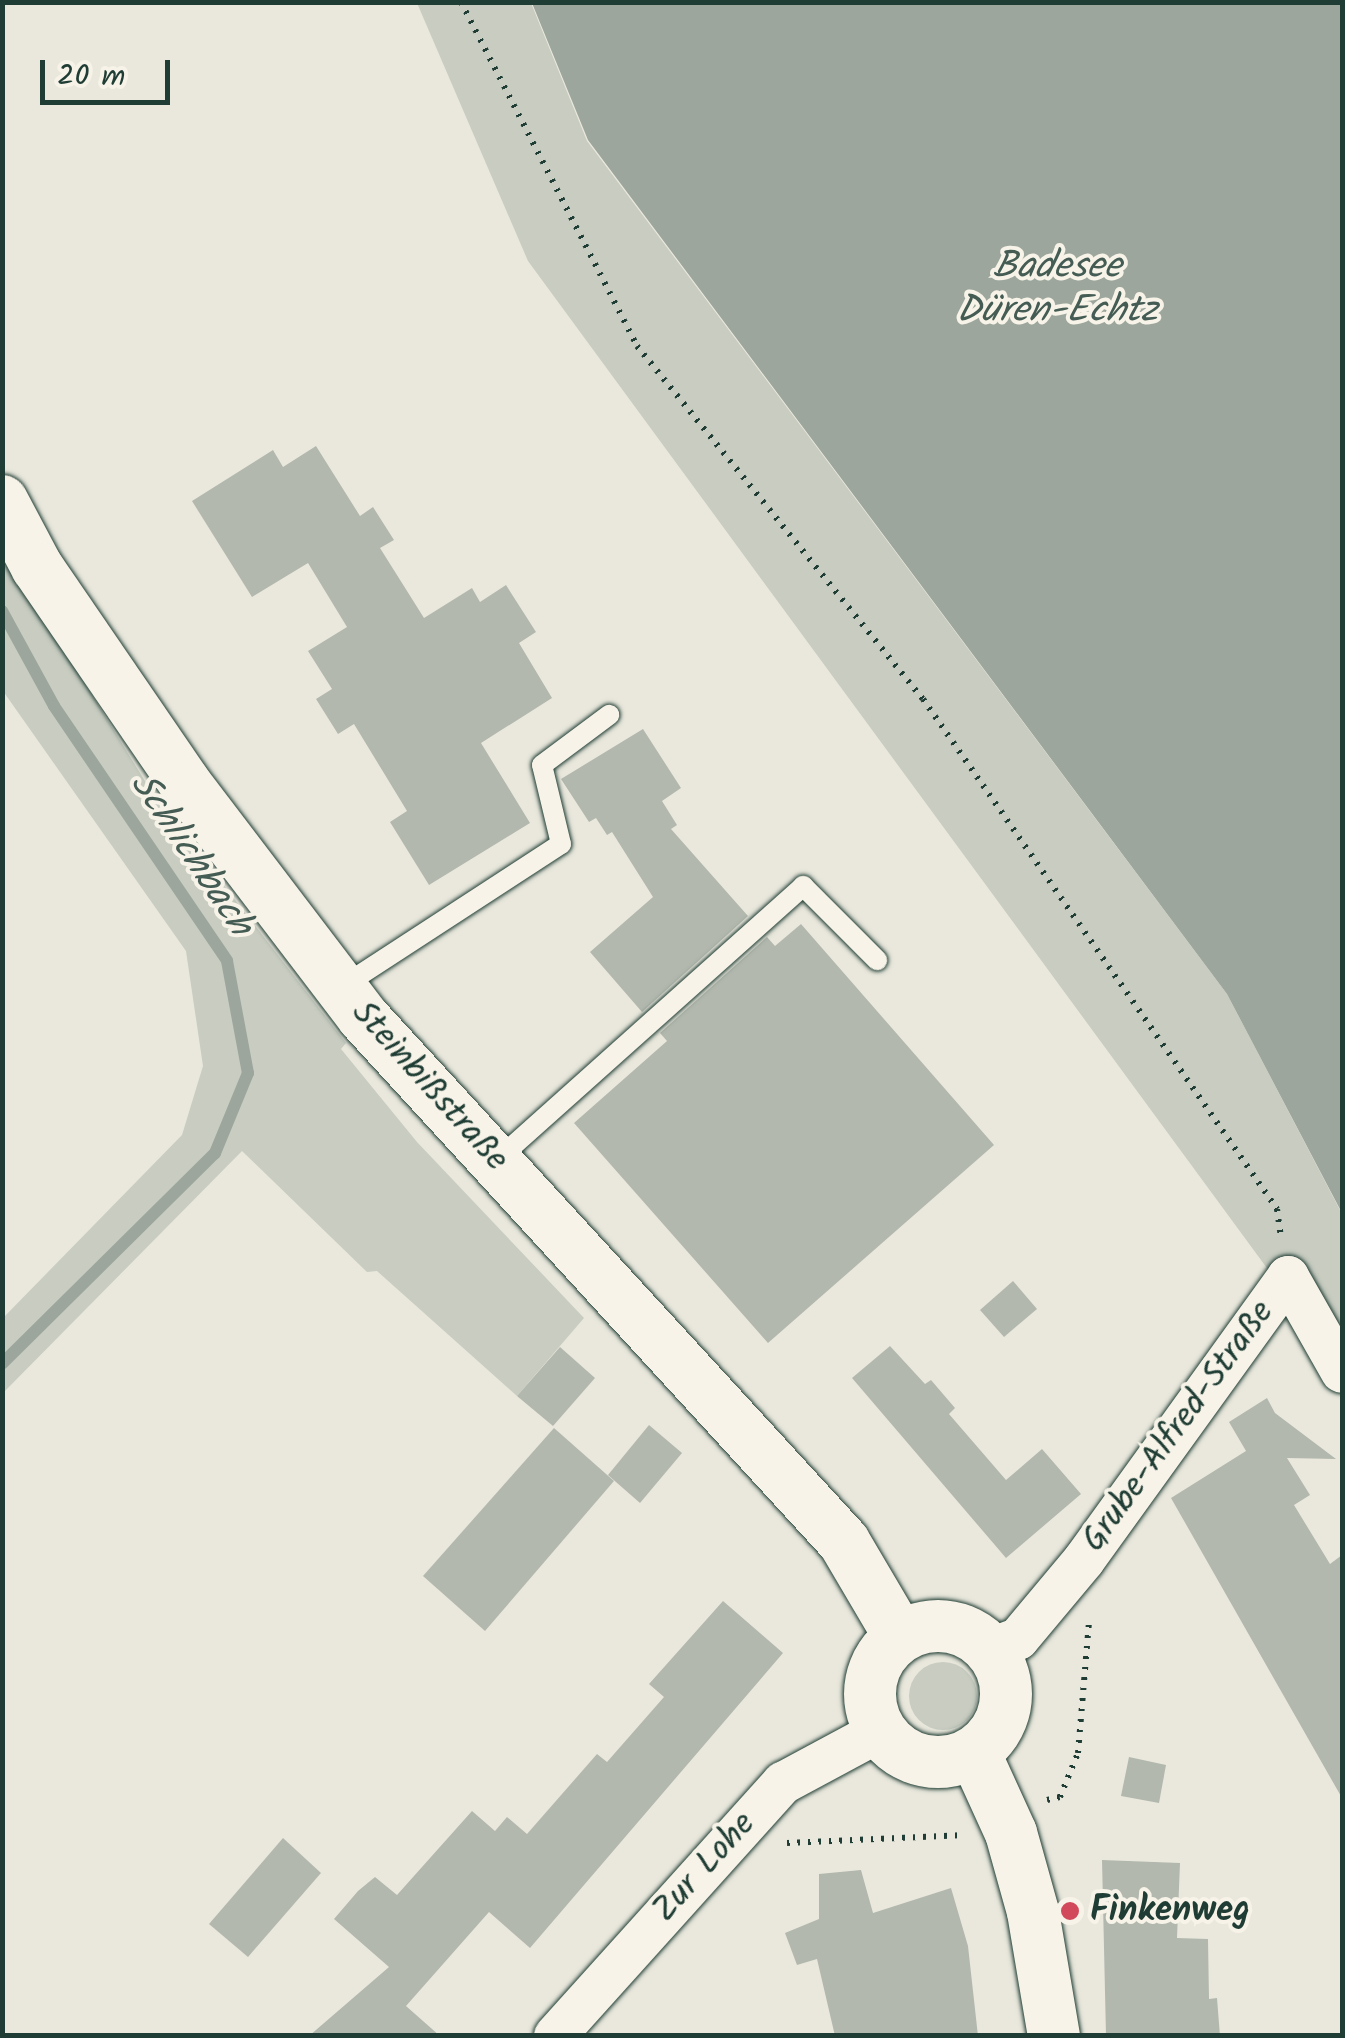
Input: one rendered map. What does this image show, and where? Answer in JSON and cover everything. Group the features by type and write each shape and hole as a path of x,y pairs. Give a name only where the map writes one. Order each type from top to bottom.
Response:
{"street":[{"name":"Steinbißstraße","path":"2,501 37,568 184,782 341,987 844,1542 900,1636"},
{"name":"Grube-Alfred-Straße","path":"990,1649 1018,1639 1060,1588 1288,1276 1342,1372"},
{"path":"947,1626 990,1649 1004,1675 1007,1705 996,1732 974,1754 923,1762 898,1751 880,1731 870,1706 870,1680 900,1636 947,1626"},
{"name":"Zur Lohe","path":"555,2036 783,1782 880,1731"},
{"path":"974,1754 1006,1822 1033,1912 1054,2036"}],"lane":[{"path":"341,987 561,844 542,765 609,715"},
{"path":"495,1161 803,886 877,960"}],"path":[{"path":"461,2 636,346 945,730 1277,1209 1288,1276"},
{"path":"726,1846 1006,1822 1060,1797 1078,1753 1090,1617 1060,1588"}],"shaded area":[{"path":"417,3 531,3 587,141 1227,994 1342,1214 1342,1341 1272,1275 528,261"},
{"path":"2,549 153,794 346,1043 341,1049 417,1142 584,1318 517,1396 377,1271 367,1272 242,1151 3,1393 3,1318 182,1135 203,1066 186,951 3,691"},
{"path":"943,1662 956,1664 967,1672 975,1683 975,1709 967,1720 956,1728 943,1730 930,1728 919,1720 911,1709 909,1696 911,1683 919,1672 930,1664"}],"water":[{"name":"Badesee Düren-Echtz","path":"532,3 1342,3 1342,1213 1227,994 588,140"}],"building":[{"path":"316,446 360,516 373,507 394,540 380,548 424,618 472,588 480,602 506,585 536,632 519,643 552,698 481,743 530,823 429,885 390,822 407,811 354,724 338,734 316,699 332,689 308,651 347,627 308,563 252,597 192,501 273,450 283,467"},
{"path":"643,729 681,788 662,801 677,825 671,829 748,916 642,1012 590,952 653,897 612,832 607,835 596,818 589,822 561,779"},
{"path":"801,924 994,1145 768,1343 574,1123 667,1041 660,1033 767,937 775,946"},
{"path":"1013,1281 1037,1309 1004,1337 980,1310"},
{"path":"890,1346 925,1384 931,1380 955,1408 949,1414 1006,1480 1042,1449 1081,1494 1006,1558 852,1378"},
{"path":"560,1347 595,1378 553,1426 517,1396"},
{"path":"1267,1398 1275,1413 1336,1459 1287,1458 1310,1495 1294,1505 1330,1564 1342,1555 1342,1798 1171,1498 1246,1451 1229,1422"},
{"path":"649,1425 682,1453 640,1503 608,1475"},
{"path":"554,1428 614,1481 485,1631 423,1576"},
{"path":"723,1601 783,1653 530,1948 489,1912 406,2006 440,2036 309,2036 389,1967 334,1919 358,1891 375,1877 397,1895 472,1811 495,1831 507,1817 527,1834 597,1754 607,1762 664,1697 649,1684"},
{"path":"1129,1757 1166,1765 1159,1803 1121,1796"},
{"path":"283,1838 321,1873 248,1957 209,1924"},
{"path":"1102,1860 1180,1863 1177,1938 1208,1939 1209,1999 1217,1998 1220,2036 1106,2036"},
{"path":"861,1870 873,1913 951,1888 968,1946 978,2036 835,2036 817,1959 797,1965 785,1933 819,1919 819,1874"}],"waterway":[{"name":"Schlichbach","path":"2,611 54,706 227,961 248,1073 215,1153 2,1364"}],"place":[{"name":"Finkenweg","path":"1070,1911"}]}
